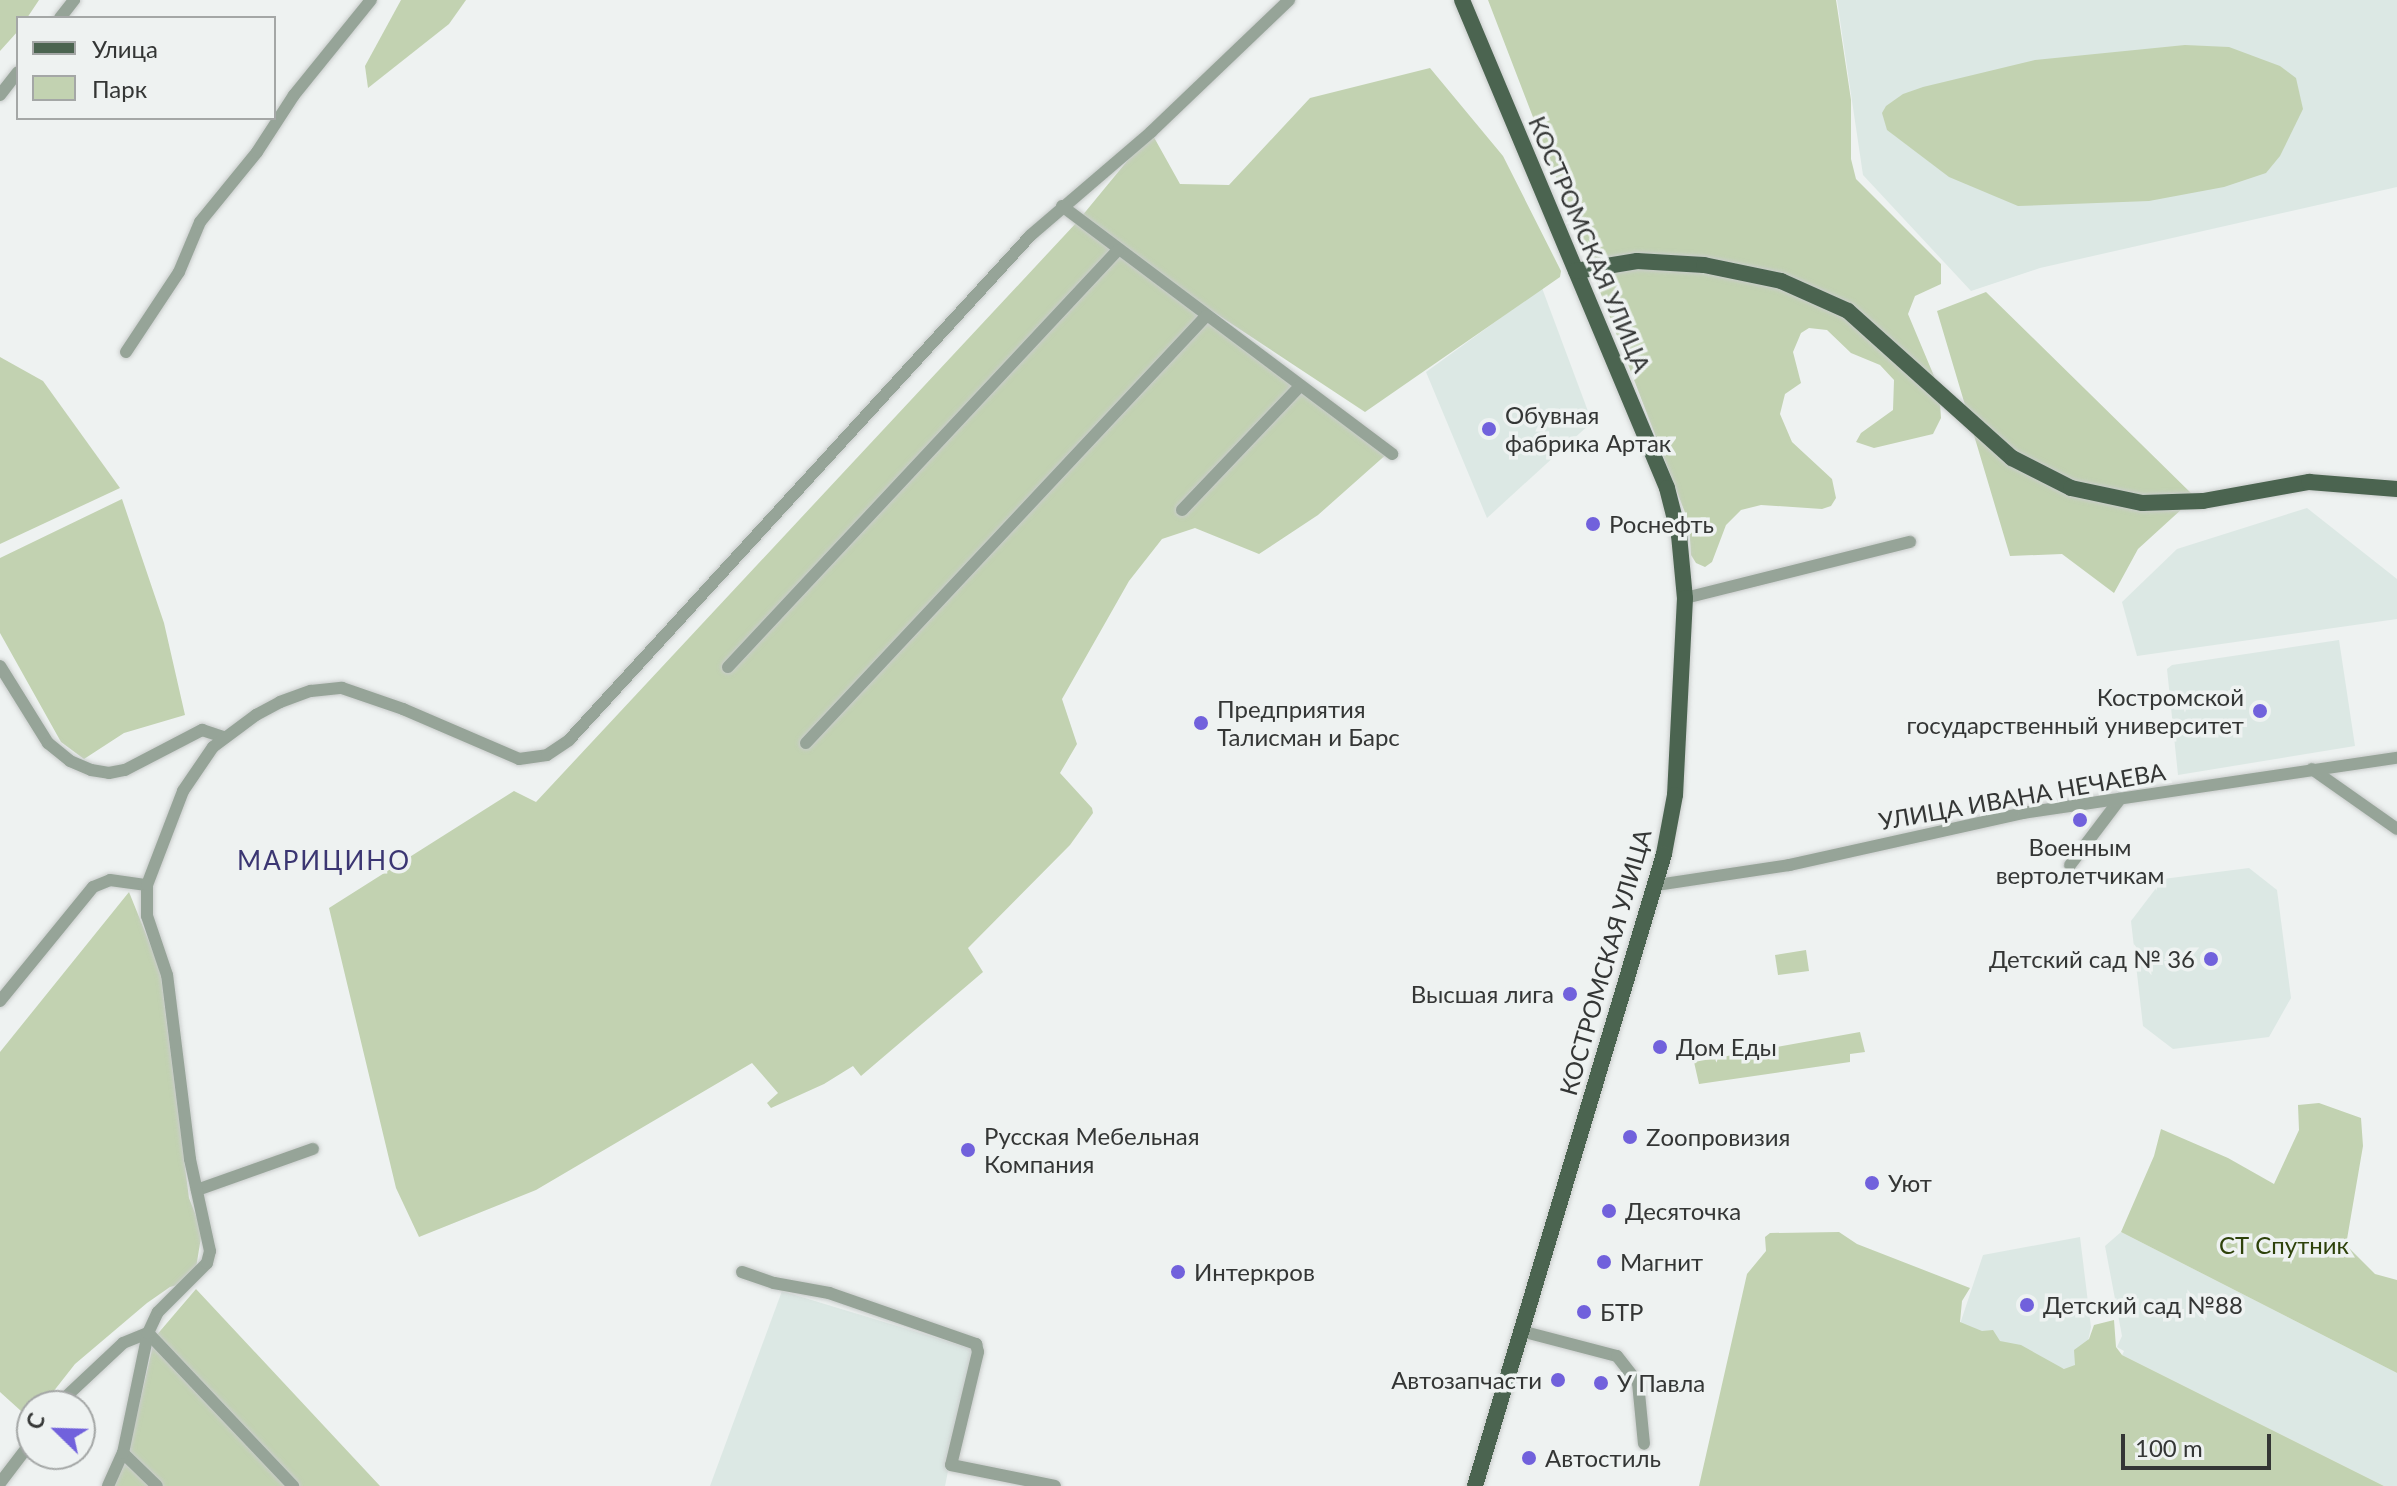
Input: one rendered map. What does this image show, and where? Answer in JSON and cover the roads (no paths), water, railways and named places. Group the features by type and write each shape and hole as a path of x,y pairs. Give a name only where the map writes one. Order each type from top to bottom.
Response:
{"main road":[{"name":"КОСТРОМСКАЯ УЛИЦА","path":"1462,0 1667,488 1679,535 1685,598 1675,795 1657,885 1475,1486"},
{"path":"1576,271 1637,261 1704,265 1781,281 1848,311 2012,458 2071,488 2142,503 2203,501 2309,482 2397,489"}],"street":[{"path":"62,16 74,0"},
{"path":"126,352 179,272 200,222 257,152 294,95 371,0"},
{"path":"108,1486 123,1453 148,1333 158,1312 207,1263 209,1238 190,1159 167,975 147,916 147,885 183,791 224,737 280,702 311,691 342,688 403,709 508,756 527,760 547,755 569,740 1062,206 1151,132 1289,0"},
{"path":"0,95 16,75"},
{"path":"1062,206 1392,454"},
{"path":"728,667 1118,250"},
{"path":"806,743 1206,316"},
{"path":"1182,510 1299,387"},
{"path":"1685,598 1910,542"},
{"path":"0,666 48,743 70,761 91,770 109,773 125,770 202,730 224,737"},
{"name":"УЛИЦА ИВАНА НЕЧАЕВА","path":"1657,885 1789,865 1959,825 2397,758"},
{"path":"2312,769 2397,829"},
{"path":"2070,865 2120,799"},
{"path":"0,1001 93,887 110,880 147,885"},
{"path":"197,1190 313,1149"},
{"path":"742,1272 774,1283 829,1293 976,1344 978,1352 951,1465 1022,1483 1055,1486"},
{"path":"1521,1331 1617,1356 1638,1383 1644,1444"},
{"path":"73,1390 123,1343 148,1333"},
{"path":"148,1333 293,1486"},
{"path":"123,1453 157,1486"},
{"path":"0,1483 16,1462"}],"place":[{"name":"Обувная фабрика Артак","path":"1489,429"},
{"name":"Роснефть","path":"1593,524"},
{"name":"Костромской государственный университет","path":"2260,711"},
{"name":"Предприятия Талисман и Барс","path":"1201,723"},
{"name":"Военным вертолетчикам","path":"2080,820"},
{"name":"Детский сад № 36","path":"2211,959"},
{"name":"Высшая лига","path":"1570,994"},
{"name":"Дом Еды","path":"1660,1047"},
{"name":"Zоопровизия","path":"1630,1137"},
{"name":"Русская Мебельная Компания","path":"968,1150"},
{"name":"Уют","path":"1872,1183"},
{"name":"Десяточка","path":"1609,1211"},
{"name":"Магнит","path":"1604,1262"},
{"name":"Интеркров","path":"1178,1272"},
{"name":"Детский сад №88","path":"2027,1305"},
{"name":"БТР","path":"1584,1312"},
{"name":"Автозапчасти","path":"1558,1380"},
{"name":"У Павла","path":"1601,1383"},
{"name":"Автостиль","path":"1529,1458"}],"district":[{"name":"МАРИЦИНО","path":"324,861"}],"park label":[{"name":"СТ Спутник","path":"2284,1245"}]}
